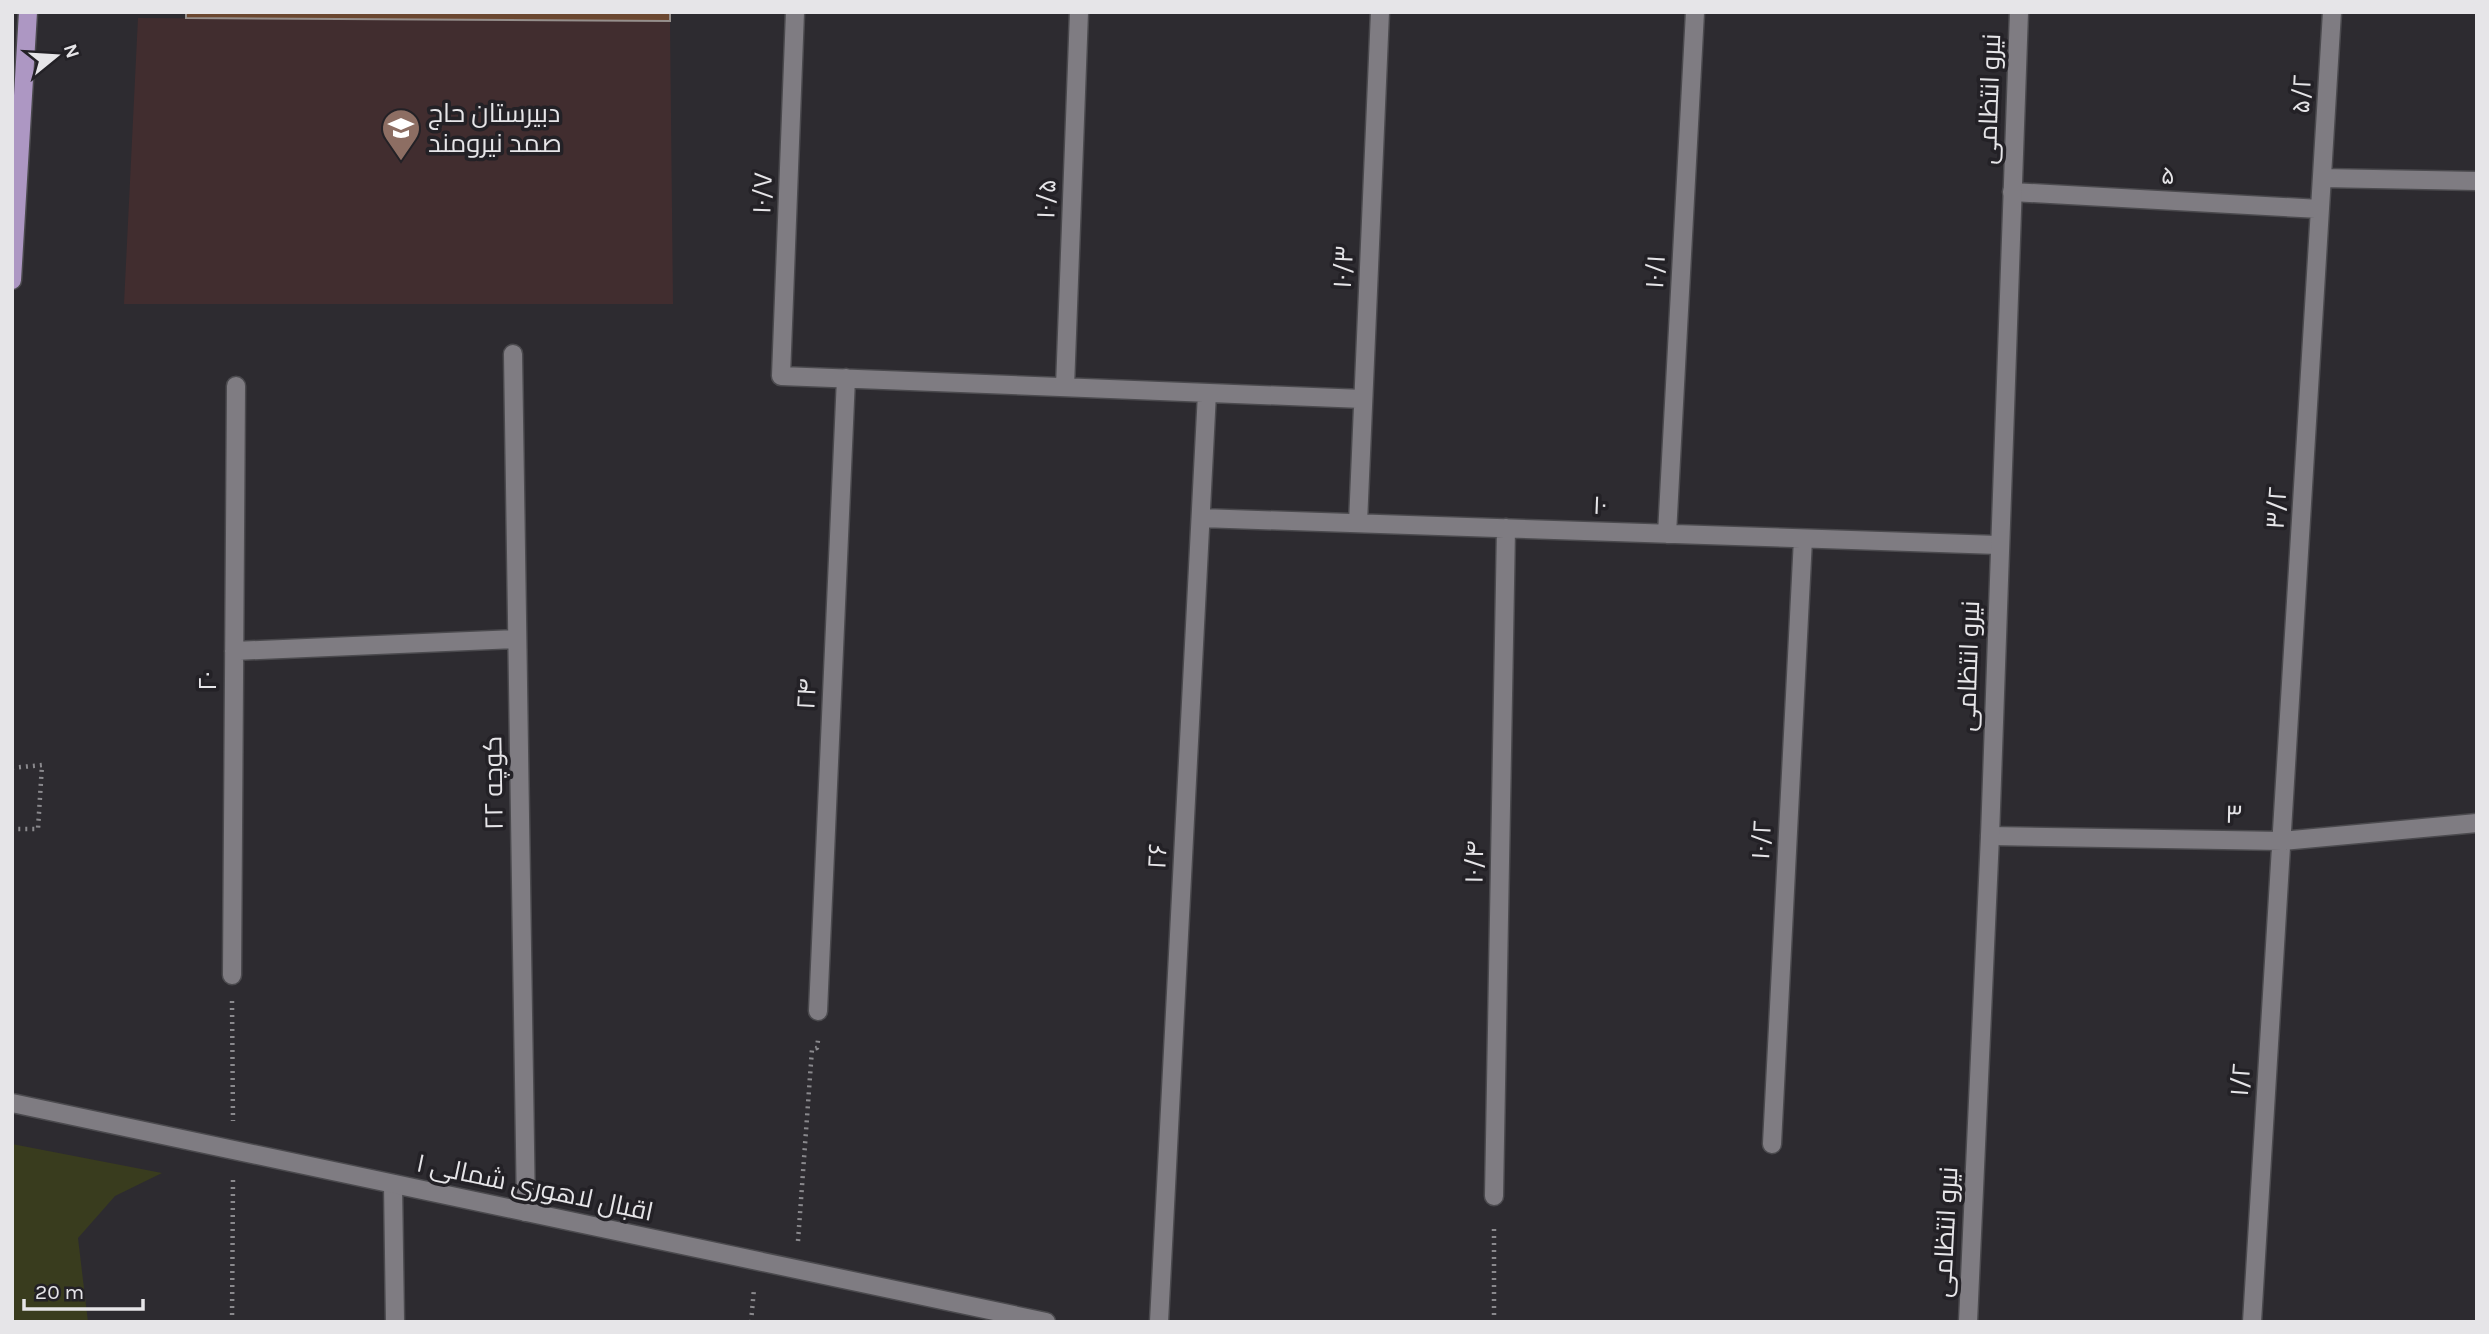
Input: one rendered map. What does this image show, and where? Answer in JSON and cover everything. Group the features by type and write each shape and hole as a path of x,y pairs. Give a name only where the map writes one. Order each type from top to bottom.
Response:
{"main road":[{"path":"12,281 29,12"}],"street":[{"name":"۱۰/۷","path":"795,12 781,376 846,378"},
{"name":"۱۰/۵","path":"1065,387 1079,12"},
{"name":"۱۰/۳","path":"1358,523 1380,12"},
{"name":"۱۰/۱","path":"1667,534 1695,12"},
{"name":"نیرو انتظامی","path":"1968,1322 1990,836 1998,545 2019,12"},
{"name":"۵/۲","path":"2322,178 2332,12"},
{"path":"2322,178 2477,181"},
{"name":"۳/۲","path":"2281,841 2322,178"},
{"name":"۵","path":"2012,192 2320,209"},
{"name":"کوچه ۲۲","path":"513,354 526,1212"},
{"path":"846,378 1363,400"},
{"name":"۲۴","path":"818,1011 846,378"},
{"name":"۲۰","path":"232,975 236,386"},
{"name":"۲۶","path":"1159,1322 1207,393"},
{"name":"۱۰","path":"1200,518 1998,545"},
{"name":"۱۰/۴","path":"1494,1196 1506,528"},
{"name":"۱۰/۲","path":"1772,1144 1803,539"},
{"path":"234,651 517,639"},
{"name":"۳","path":"1990,836 2281,841 2477,824"},
{"name":"۱/۲","path":"2252,1322 2281,841"},
{"name":"اقبال لاهوری شمالی ۱","path":"12,1103 1046,1322"},
{"path":"393,1184 395,1322"}],"path":[{"path":"12,768 43,765 38,830 12,829"},
{"path":"232,975 232,1322"},
{"path":"796,1269 812,1049 817,1048 818,1011"},
{"path":"1494,1196 1494,1322"}],"shaded area":[{"name":"دبیرستان حاج صمد نیرومند","path":"138,18 670,21 673,304 124,304"}],"green space":[{"path":"12,1144 162,1173 115,1196 78,1238 88,1322 12,1322"}],"building":[{"path":"186,12 670,12 670,21 186,18"}],"place":[{"name":"دبیرستان حاج صمد نیرومند","path":"401,162"}]}
